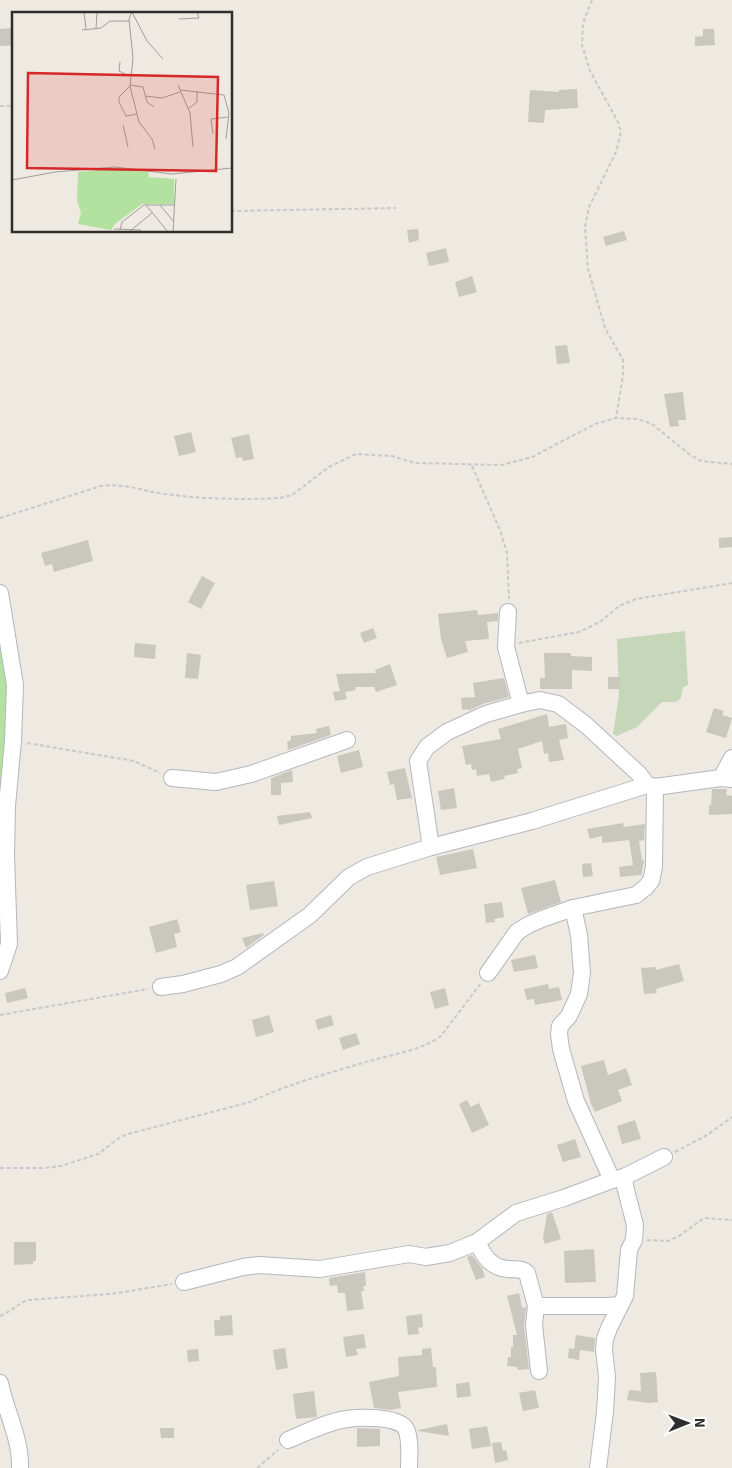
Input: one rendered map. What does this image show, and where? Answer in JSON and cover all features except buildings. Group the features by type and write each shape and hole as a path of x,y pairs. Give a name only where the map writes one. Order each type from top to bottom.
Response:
{"street":[{"path":"0,593 15,684 13,741 7,806 6,855 9,944 0,971"},
{"path":"508,612 506,647 521,704"},
{"path":"431,846 418,761 427,747 447,732 486,714 521,704 540,700 558,704 586,725 651,786 654,867 651,880 636,895 573,908 542,919 518,932 488,974"},
{"path":"172,778 216,782 251,774 347,740"},
{"path":"161,987 183,984 221,974 237,967 310,915 349,877 366,867 431,846 532,821 651,786 727,778 732,758"},
{"path":"573,908 579,935 582,973 579,994 569,1016 560,1026 561,1049 576,1101 618,1178 625,1186 635,1225 634,1240 628,1250 625,1296 609,1328 604,1350 607,1377 598,1468"},
{"path":"184,1282 243,1267 259,1265 320,1269 409,1254 426,1257 450,1253 478,1242 516,1213 618,1178 664,1157"},
{"path":"478,1242 487,1260 494,1266 507,1269 522,1269 527,1273 536,1306 534,1325 540,1371"},
{"path":"536,1306 620,1305"},
{"path":"0,1383 16,1436 20,1468"},
{"path":"288,1440 320,1427 347,1419 388,1419 400,1422 406,1429 409,1443 409,1468"}],"path":[{"path":"592,0 582,23 582,45 590,71 618,122 621,132 616,152 589,207 585,227 588,269 605,328 623,360 623,375 616,418"},
{"path":"232,211 396,208"},
{"path":"0,518 101,486 118,484 190,497 280,498 292,495 329,467 356,454 392,456 416,463 472,466 502,465 520,461 595,424 616,418 638,419 652,424 689,454 701,461 732,464"},
{"path":"472,466 500,530 507,553 508,612"},
{"path":"506,647 579,632 600,622 619,606 636,599 732,583"},
{"path":"13,741 134,761 172,778"},
{"path":"0,1168 60,1166 98,1154 119,1138 128,1134 250,1102 340,1070 420,1047 441,1036 488,974"},
{"path":"0,1015 161,987"},
{"path":"664,1157 707,1135 732,1117"},
{"path":"634,1240 668,1241 679,1236 704,1218 732,1220"},
{"path":"0,1316 10,1312 26,1300 111,1294 184,1282"},
{"path":"257,1468 288,1440"}],"green space":[{"path":"685,631 688,685 683,687 681,698 676,702 662,702 637,727 617,736 613,734 619,695 617,639"},
{"path":"0,633 9,705 0,917"}]}
